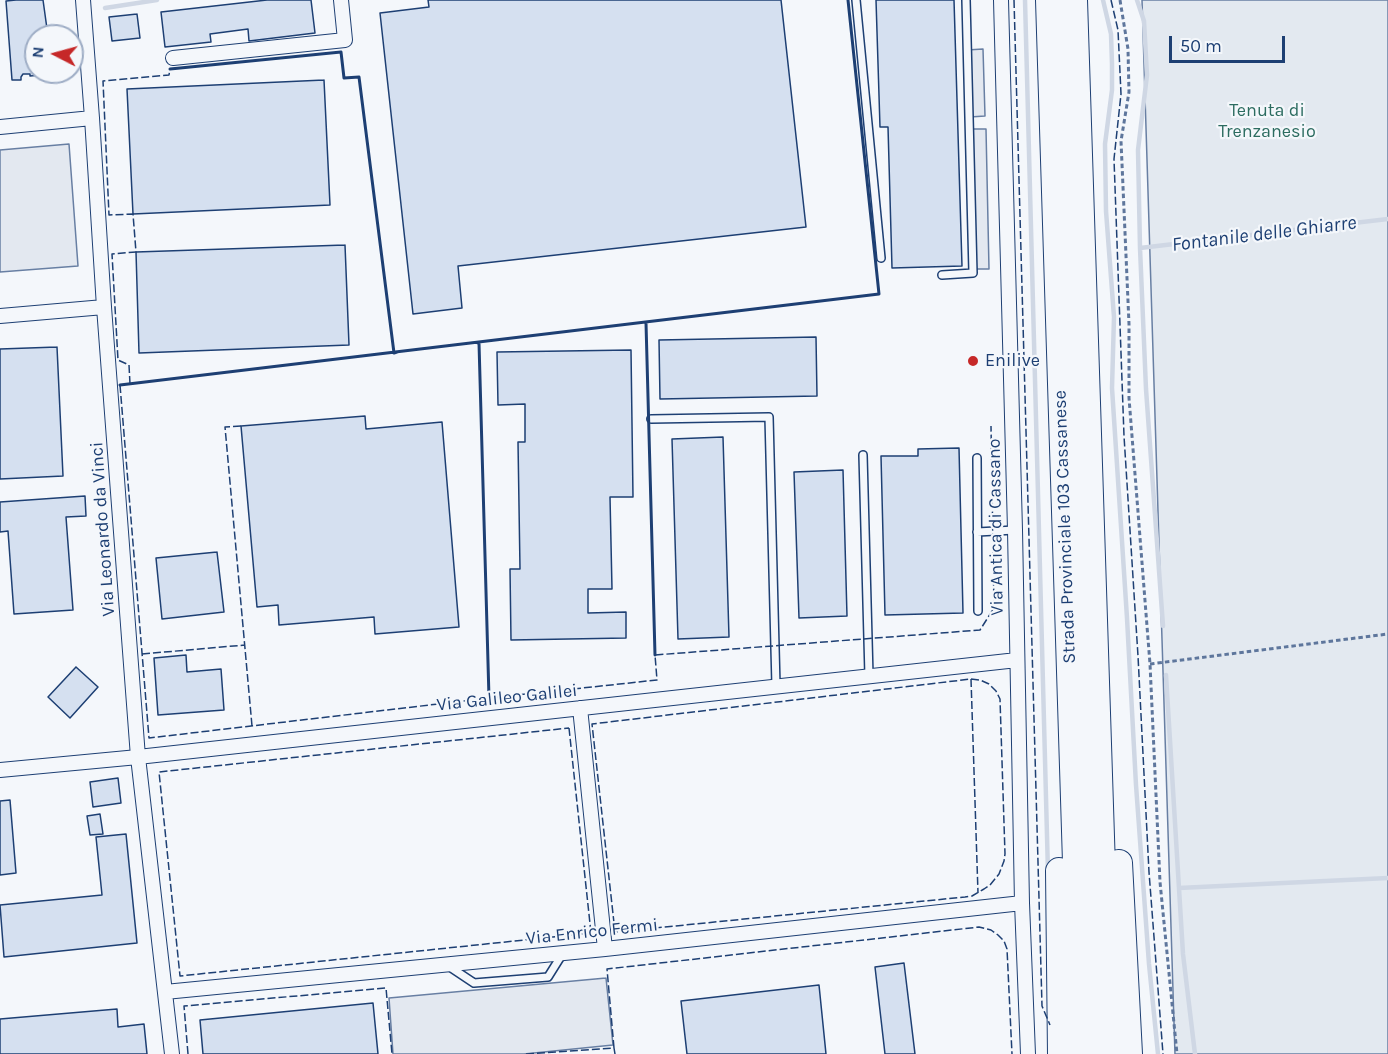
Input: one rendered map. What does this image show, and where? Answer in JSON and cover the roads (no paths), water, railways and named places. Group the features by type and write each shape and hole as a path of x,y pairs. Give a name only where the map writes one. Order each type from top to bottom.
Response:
{"highway":[{"name":"Strada Provinciale 103 Cassanese","path":"1048,0 1082,1054"},
{"name":"Strada Provinciale 103 Cassanese","path":"1074,0 1108,1054"},
{"path":"1088,432 1108,670 1129,1054"},
{"path":"1061,1054 1056,590 1064,477"}],"street":[{"name":"Via Leonardo da Vinci","path":"83,0 138,757 172,1054"},
{"path":"173,58 345,40 341,0"},
{"name":"Via Antica di Cassano","path":"1001,0 1022,903 1028,1054"},
{"path":"0,127 92,118"},
{"path":"0,316 104,307"},
{"name":"Via Galileo Galilei","path":"0,770 138,757 1017,660"},
{"path":"580,708 604,949"},
{"name":"Via Enrico Fermi","path":"165,992 604,949 1022,903"}],"lane":[{"path":"856,0 881,258"},
{"path":"942,275 974,273 966,0"},
{"path":"651,419 769,417 776,686"},
{"path":"863,454 870,676"},
{"path":"977,458 978,611"},
{"path":"977,532 1014,530"},
{"path":"446,964 474,983 548,977 563,953"}],"waterway":[{"path":"105,8 157,0"},
{"path":"1025,0 1048,873"},
{"path":"1103,0 1111,34 1112,64 1112,90 1105,144 1106,211 1114,317 1112,388 1136,785 1158,1054"},
{"path":"1137,0 1144,21 1147,75 1138,150 1140,248 1146,389 1163,626"},
{"name":"Fontanile delle Ghiarre","path":"1140,248 1388,219"},
{"path":"1166,675 1183,954 1195,1054"},
{"path":"1179,888 1388,878"}],"place":[{"name":"Enilive","path":"973,361"}],"park label":[{"name":"Tenuta di Trenzanesio","path":"1267,121"}]}
